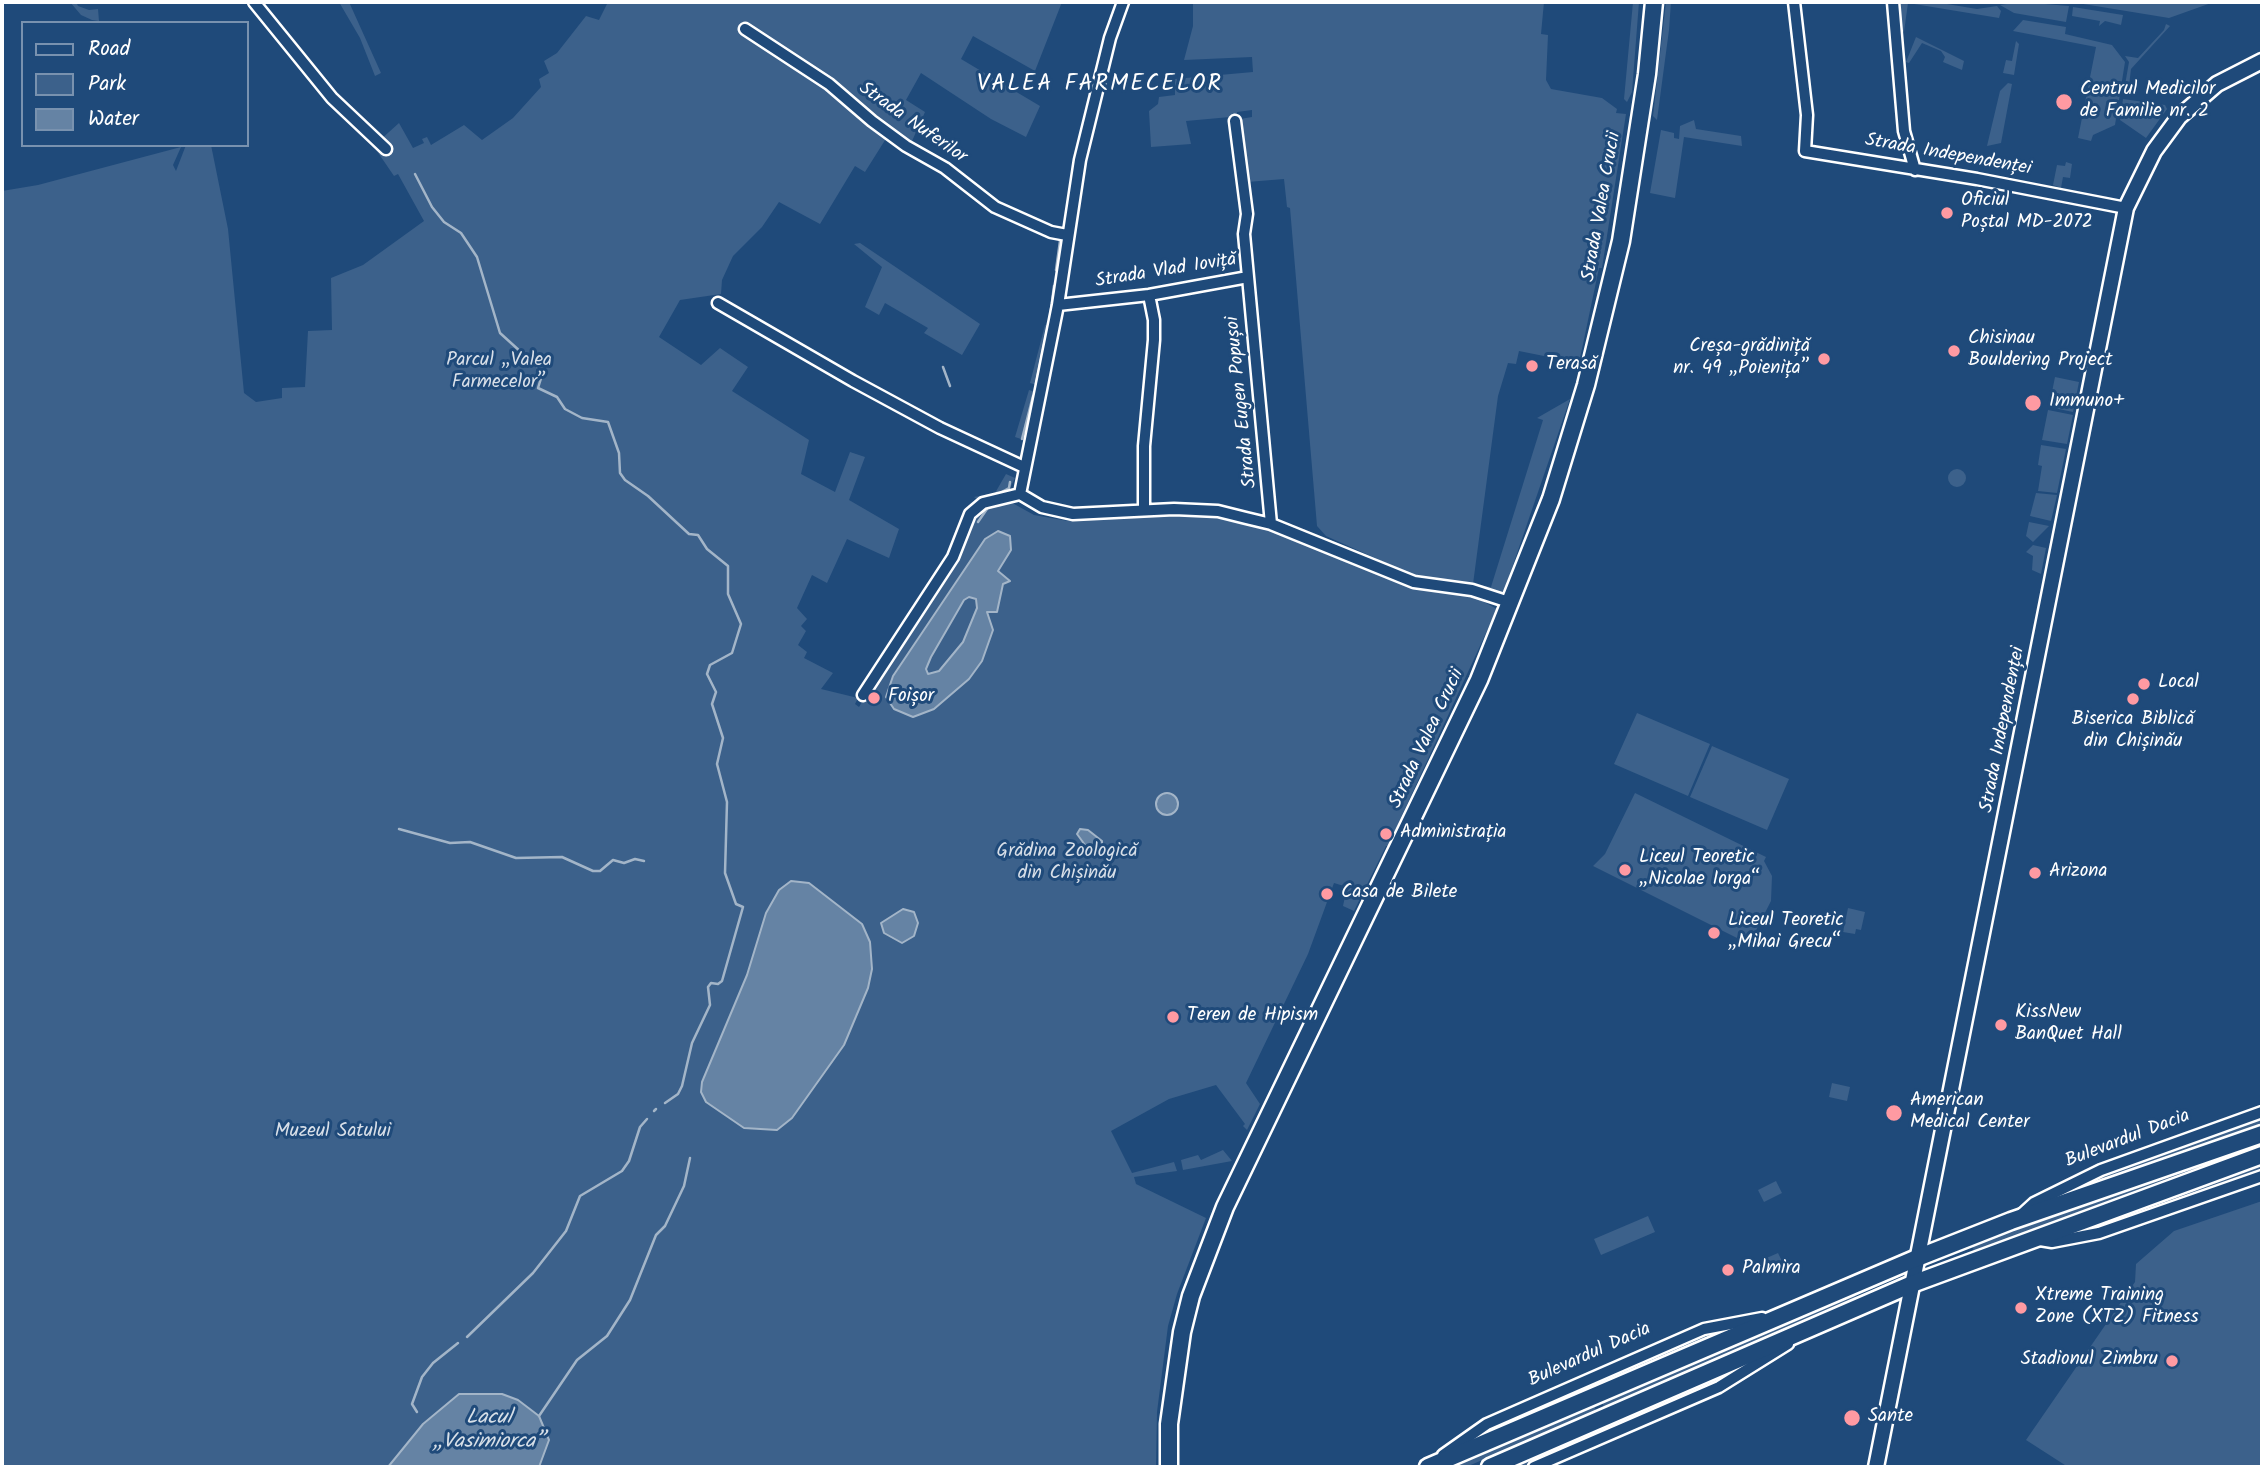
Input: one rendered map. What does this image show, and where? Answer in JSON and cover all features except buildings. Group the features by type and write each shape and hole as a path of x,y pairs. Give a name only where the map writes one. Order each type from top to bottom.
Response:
{"main road":[{"name":"Strada Valea Crucii","path":"1169,1467 1169,1424 1182,1332 1191,1296 1225,1207 1430,786 1512,603 1572,434 1603,319 1632,184 1654,2"},
{"name":"Strada Independenței","path":"1875,1467 2126,208 2154,151 2179,117 2217,84 2262,61"},
{"name":"Bulevardul Dacia","path":"1428,1467 1595,1398 1917,1258 2015,1220 2262,1134"},
{"path":"1490,1467 1912,1284 2262,1155"}],"street":[{"path":"254,2 332,99 386,149"},
{"path":"1020,494 1058,305 1067,235 1095,98 1123,2"},
{"name":"Strada Independenței","path":"1794,2 1807,115 1805,151 1977,179 2126,208"},
{"path":"1893,2 1904,131 1915,170"},
{"name":"Strada Nuferilor","path":"745,29 830,84 872,121 906,146 945,168 995,207 1051,232 1067,235"},
{"name":"Strada Vlad Ioviță","path":"1058,305 1149,295 1248,276 1244,234 1247,214 1235,121"},
{"name":"Strada Eugen Popușoi","path":"1248,276 1271,524"},
{"path":"1144,509 1144,446 1154,340 1154,320 1149,295"},
{"path":"718,303 853,381 949,432 1024,467"},
{"path":"863,695 953,557 970,514 983,503 1020,494 1042,508 1073,514 1144,509 1218,511 1271,524 1414,582 1472,590 1512,603"},
{"name":"Bulevardul Dacia","path":"2015,1220 2035,1203 2101,1170 2262,1112"},
{"path":"2033,1238 2052,1242 2099,1233 2262,1176"},
{"path":"1534,1467 1719,1387 1805,1332"}],"green space":[{"path":"70,2 76,2 78,6 89,10 98,9 99,21 92,20 81,15"},
{"path":"339,2 349,2 381,73 375,76 360,38"},
{"path":"608,2 1062,2 1035,71 973,36 961,59 1040,106 1026,137 991,119 921,73 906,100 925,112 908,150 887,137 865,172 855,166 820,224 779,202 762,227 733,256 722,280 721,294 680,300 659,337 701,365 720,348 748,367 732,391 809,440 801,474 835,492 850,452 865,457 849,500 899,529 889,558 847,539 827,583 812,575 797,608 807,619 801,626 806,631 798,645 807,652 804,658 833,673 821,689 858,698 855,704 859,707 972,517 983,507 1007,500 1034,515 1068,521 1159,512 1234,520 1261,526 1422,590 1475,597 1497,609 1398,824 1392,847 1386,846 1354,911 1343,906 1347,887 1334,883 1308,954 1246,1083 1260,1104 1247,1130 1216,1085 1169,1099 1111,1131 1132,1173 1174,1162 1177,1171 1134,1177 1136,1184 1206,1218 1177,1294 1168,1326 1157,1412 1156,1467 2,1467 2,191 38,185 181,147 173,165 176,171 185,147 211,147 228,229 244,393 256,402 282,398 282,388 305,387 308,331 332,330 331,278 363,265 424,221 398,174 394,176 368,138 379,141 399,123 413,148 424,143 422,139 427,137 431,145 464,125 482,140 513,118 541,87 539,79 549,73 544,61 557,53 586,16 599,20"},
{"path":"1193,2 1544,2 1541,34 1548,35 1546,80 1551,89 1602,98 1617,109 1616,113 1626,114 1602,268 1599,268 1579,363 1519,351 1516,364 1508,363 1498,396 1473,584 1491,587 1543,420 1537,418 1570,399 1503,594 1473,585 1422,579 1326,536 1317,526 1290,208 1287,207 1284,179 1247,182 1240,119 1252,117 1252,110 1237,112 1237,118 1231,120 1230,117 1186,121 1191,144 1151,147 1149,111 1158,104 1159,97 1175,95 1175,79 1253,72 1252,57 1184,60 1193,26"},
{"path":"1633,2 1639,2 1632,92 1627,102 1624,99"},
{"path":"1666,2 1671,2 1669,30 1657,120 1653,116"},
{"path":"1899,2 1935,2 1977,9 1997,6 2001,11 1999,18 1908,3 1904,32 1901,30"},
{"path":"2021,2 2069,6 2066,22 2014,13 2000,5"},
{"path":"2071,2 2214,2 2169,18"},
{"path":"2073,7 2123,15 2121,25 2105,21 2099,26 2100,21 2072,16"},
{"path":"2023,20 2066,27 2065,34 2112,45 2125,62 2115,125 2093,135 2091,141 2078,138 2096,47 2013,31"},
{"path":"2166,24 2170,26 2131,69 2129,86 2125,85 2129,62 2125,56 2138,58 2164,30"},
{"path":"1916,37 1964,61 1962,70 1943,62 1945,57 1941,51 1922,43 1909,63 1906,62"},
{"path":"2016,41 2019,44 2014,75 2003,73 2006,60 2012,61"},
{"path":"2008,83 2012,84 2001,143 1987,146 2000,91"},
{"path":"2123,99 2165,105 2167,109 2146,138 2120,120"},
{"path":"1694,120 1696,129 1741,136 1742,146 1684,137 1675,198 1650,193 1661,130 1674,133 1674,138 1679,139 1680,126"},
{"path":"2066,162 2072,164 2070,178 2063,177 2061,188 2053,185 2057,165 2065,166"},
{"path":"860,243 980,324 962,355 924,333 928,328 885,303 879,315 865,307 882,267 854,244"},
{"path":"1045,325 1050,326 1037,385 1030,383"},
{"path":"2055,377 2079,382 2073,412 2049,407"},
{"path":"1029,390 1035,392 1024,440 1015,437"},
{"path":"2048,410 2073,415 2067,444 2042,440"},
{"path":"2041,445 2066,449 2057,493 2038,491 2042,466 2038,465"},
{"path":"1957,469 1963,472 1966,478 1963,484 1957,487 1951,484 1948,478 1951,472"},
{"path":"1006,474 1015,478 1008,492 980,501 974,497 995,493"},
{"path":"2036,493 2057,495 2051,521 2030,516"},
{"path":"2029,522 2049,526 2033,542 2026,536"},
{"path":"2033,545 2046,548 2041,574 2032,570 2033,556 2026,552"},
{"path":"1637,713 1710,744 1688,796 1614,764"},
{"path":"1712,746 1789,779 1767,830 1690,797"},
{"path":"1635,793 1766,857 1764,861 1772,876 1771,901 1749,944 1593,866 1605,854"},
{"path":"1848,908 1865,912 1861,930 1856,929 1855,934 1843,932"},
{"path":"1832,1083 1850,1087 1847,1101 1829,1097"},
{"path":"2262,1118 2262,1125 2075,1190 2102,1176"},
{"path":"2262,1141 2262,1147 1974,1251 1972,1246"},
{"path":"1223,1150 1232,1161 1183,1170 1181,1160 1198,1155 1201,1160"},
{"path":"2262,1163 2262,1171 2126,1219 2089,1227"},
{"path":"1776,1181 1782,1193 1764,1202 1758,1190"},
{"name":"Stadionul Zimbru","path":"2262,1201 2262,1467 2068,1467 2026,1440 2135,1282 2136,1264 2174,1231"},
{"path":"1648,1216 1655,1232 1601,1255 1594,1239"},
{"path":"1778,1253 1784,1265 1768,1273 1762,1260"},
{"path":"1854,1293 1856,1298 1604,1407 1602,1402"},
{"path":"1715,1333 1718,1335 1596,1388 1593,1382"},
{"path":"1734,1369 1714,1383 1613,1427 1610,1421"},
{"path":"1585,1386 1588,1392 1474,1439 1503,1421"},
{"path":"1594,1405 1596,1411 1466,1467 1453,1467"},
{"path":"1602,1425 1605,1431 1523,1467 1504,1467"}],"water":[{"path":"998,531 1010,536 1011,550 998,571 1010,581 1003,584 997,612 987,612 993,630 982,661 969,679 934,709 913,717 894,709 886,697 893,676 985,539","holes":["969,597 976,599 977,608 963,642 939,671 928,674 926,669 931,657 964,600"]},
{"path":"1167,793 1175,796 1178,804 1175,812 1167,815 1159,812 1156,804 1159,796"},
{"path":"1080,829 1088,830 1102,841 1102,851 1094,852 1085,845 1077,834"},
{"path":"791,881 809,883 862,924 870,942 872,969 868,988 844,1045 792,1118 777,1130 744,1128 706,1102 701,1092 702,1082 747,975 766,913 779,890"},
{"path":"903,909 914,912 918,923 914,936 902,943 884,933 881,923"},
{"name":"Lacul „Vasimiorca”","path":"459,1394 502,1394 518,1400 539,1416 549,1440 539,1467 388,1467 423,1424"}],"waterway":[{"path":"415,174 432,207 444,222 461,233 477,257 500,333 543,372 538,388 557,397 565,409 582,418 608,422 619,453 620,473 625,480 648,496 689,534 698,535 707,549 728,566 728,594 741,624 732,653 710,665 707,674 716,692 712,704 723,738 717,764 727,802 725,873 736,904 743,907 722,981 718,984 711,983 708,987 710,1005 692,1043 682,1086 678,1094 665,1103"},
{"path":"1056,270 1060,241"},
{"path":"1050,317 1054,286"},
{"path":"1036,384 1047,330"},
{"path":"943,367 950,386"},
{"path":"1022,439 1033,396"},
{"path":"998,494 1009,488 1010,482"},
{"path":"978,522 989,506"},
{"path":"399,829 450,843 470,842 516,858 562,857 593,871 600,871 613,860 624,863 635,859 644,861"},
{"path":"467,1337 533,1273 566,1231 580,1196 622,1171 629,1161 640,1127 647,1119"},
{"path":"539,1416 577,1360 607,1336 630,1300 656,1235 665,1226 684,1186 690,1158"},
{"path":"417,1412 412,1404 422,1377 433,1363 458,1343"}],"place":[{"name":"Centrul Medicilor de Familie nr. 2","path":"2064,102"},
{"name":"Oficiul Poștal MD-2072","path":"1947,213"},
{"name":"Chisinau Bouldering Project","path":"1954,351"},
{"name":"Creșa-grădiniță nr. 49 „Poienița”","path":"1824,359"},
{"name":"Terasă","path":"1532,366"},
{"name":"Immuno+","path":"2033,403"},
{"name":"Local","path":"2144,684"},
{"name":"Foișor","path":"874,698"},
{"name":"Biserica Biblică din Chișinău","path":"2133,699"},
{"name":"Administrația","path":"1386,834"},
{"name":"Liceul Teoretic „Nicolae Iorga“","path":"1625,870"},
{"name":"Arizona","path":"2035,873"},
{"name":"Casa de Bilete","path":"1327,894"},
{"name":"Liceul Teoretic „Mihai Grecu“","path":"1714,933"},
{"name":"Teren de Hipism","path":"1173,1017"},
{"name":"KissNew BanQuet Hall","path":"2001,1025"},
{"name":"American Medical Center","path":"1894,1113"},
{"name":"Palmira","path":"1728,1270"},
{"name":"Xtreme Training Zone (XTZ) Fitness","path":"2021,1308"},
{"name":"Stadionul Zimbru","path":"2172,1361"},
{"name":"Sante","path":"1852,1418"}],"district":[{"name":"VALEA FARMECELOR","path":"1100,86"}],"park label":[{"name":"Parcul „Valea Farmecelor”","path":"499,373"},
{"name":"Grădina Zoologică din Chișinău","path":"1067,864"},
{"name":"Muzeul Satului","path":"333,1133"}]}
